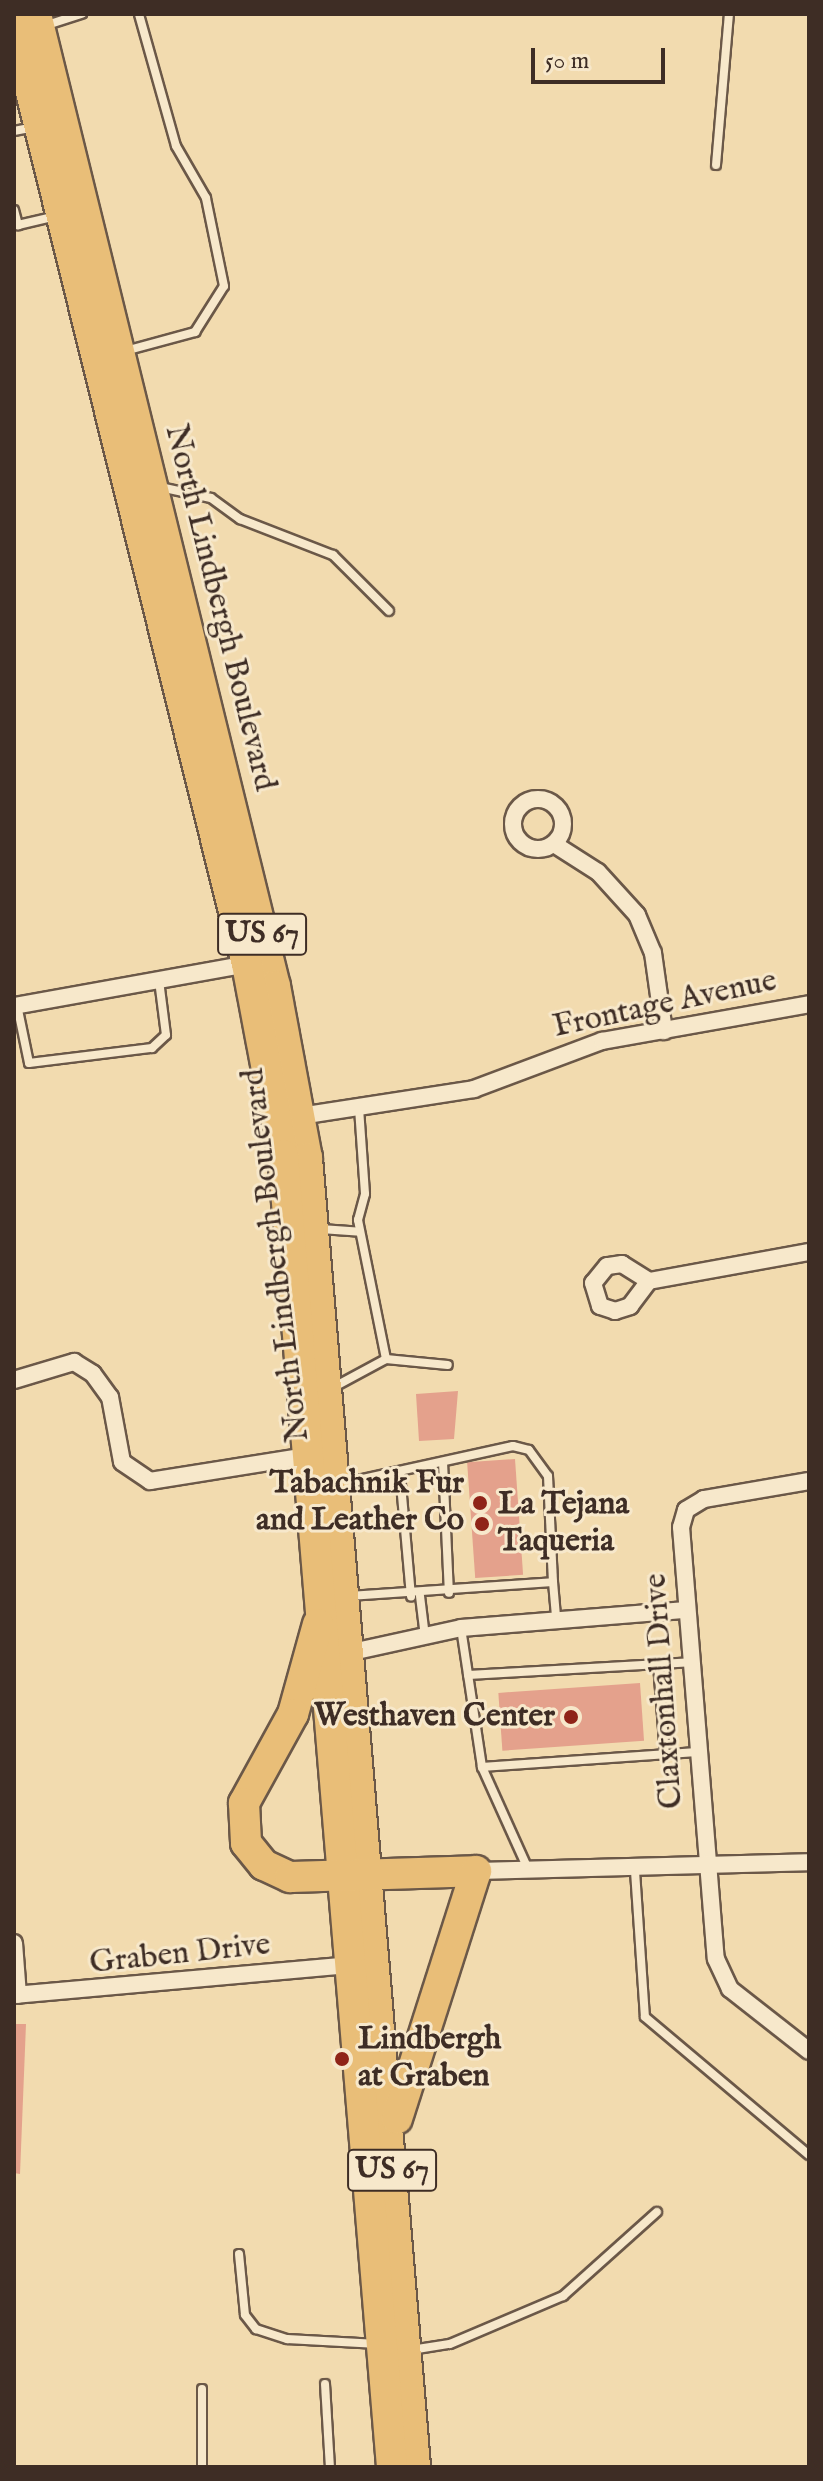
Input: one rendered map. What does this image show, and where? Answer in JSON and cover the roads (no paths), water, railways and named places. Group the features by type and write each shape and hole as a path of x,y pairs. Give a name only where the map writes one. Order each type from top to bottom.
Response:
{"highway":[{"name":"North Lindbergh Boulevard","path":"30,21 27,129 61,215 247,964 283,1155 313,1455 336,1598 357,1875 390,2144 394,2347 392,2467"},
{"name":"North Lindbergh Boulevard","path":"30,21 151,485 300,1116 316,1228 339,1484 336,1598 352,1652 357,1875 352,1965 394,2347 415,2467"},
{"path":"336,1598 297,1703 241,1818 246,1843 275,1873 357,1875 476,1871 390,2144"}],"street":[{"path":"554,844 598,872 637,915 653,953 664,1031"},
{"path":"15,1006 247,964"},
{"name":"Frontage Avenue","path":"300,1116 474,1089 554,1054 809,1004"},
{"path":"649,1281 809,1252"},
{"path":"14,1380 74,1362 93,1374 110,1397 122,1462 150,1481 313,1455"},
{"name":"Claxtonhall Drive","path":"809,1481 704,1499 686,1510 686,1610 696,1752 720,1976 809,2051"},
{"path":"352,1652 461,1628 686,1610"},
{"path":"476,1871 635,1871 809,1862"},
{"path":"14,1943 16,1995"},
{"name":"Graben Drive","path":"16,1995 352,1965"}],"lane":[{"path":"30,21 82,14"},
{"path":"118,352 195,332 224,286 206,198 176,146 139,14"},
{"path":"716,165 729,14"},
{"path":"14,210 16,225 61,215"},
{"path":"151,485 211,498 240,519 333,555 389,611"},
{"path":"15,1006 29,1063 152,1048 166,1035 159,980"},
{"path":"359,1107 365,1194 360,1232 386,1359"},
{"path":"316,1228 360,1232"},
{"path":"331,1388 386,1359 448,1365"},
{"path":"339,1484 513,1446 544,1461 556,1620"},
{"path":"443,1462 449,1593"},
{"path":"400,1473 415,1596 425,1635"},
{"path":"336,1598 415,1596 553,1582"},
{"path":"461,1628 482,1767 529,1871"},
{"path":"468,1675 691,1662"},
{"path":"658,1664 665,1755"},
{"path":"482,1767 696,1752"},
{"path":"635,1871 645,2017 809,2155"},
{"path":"239,2254 245,2315 256,2329 287,2339 394,2347 450,2344 563,2296 657,2212"},
{"path":"325,2384 330,2467"},
{"path":"202,2389 202,2467"}],"place":[{"name":"Tabachnik Fur and Leather Co","path":"480,1503"},
{"name":"La Tejana Taqueria","path":"482,1524"},
{"name":"Westhaven Center","path":"571,1717"},
{"name":"Lindbergh at Graben","path":"342,2059"}]}
